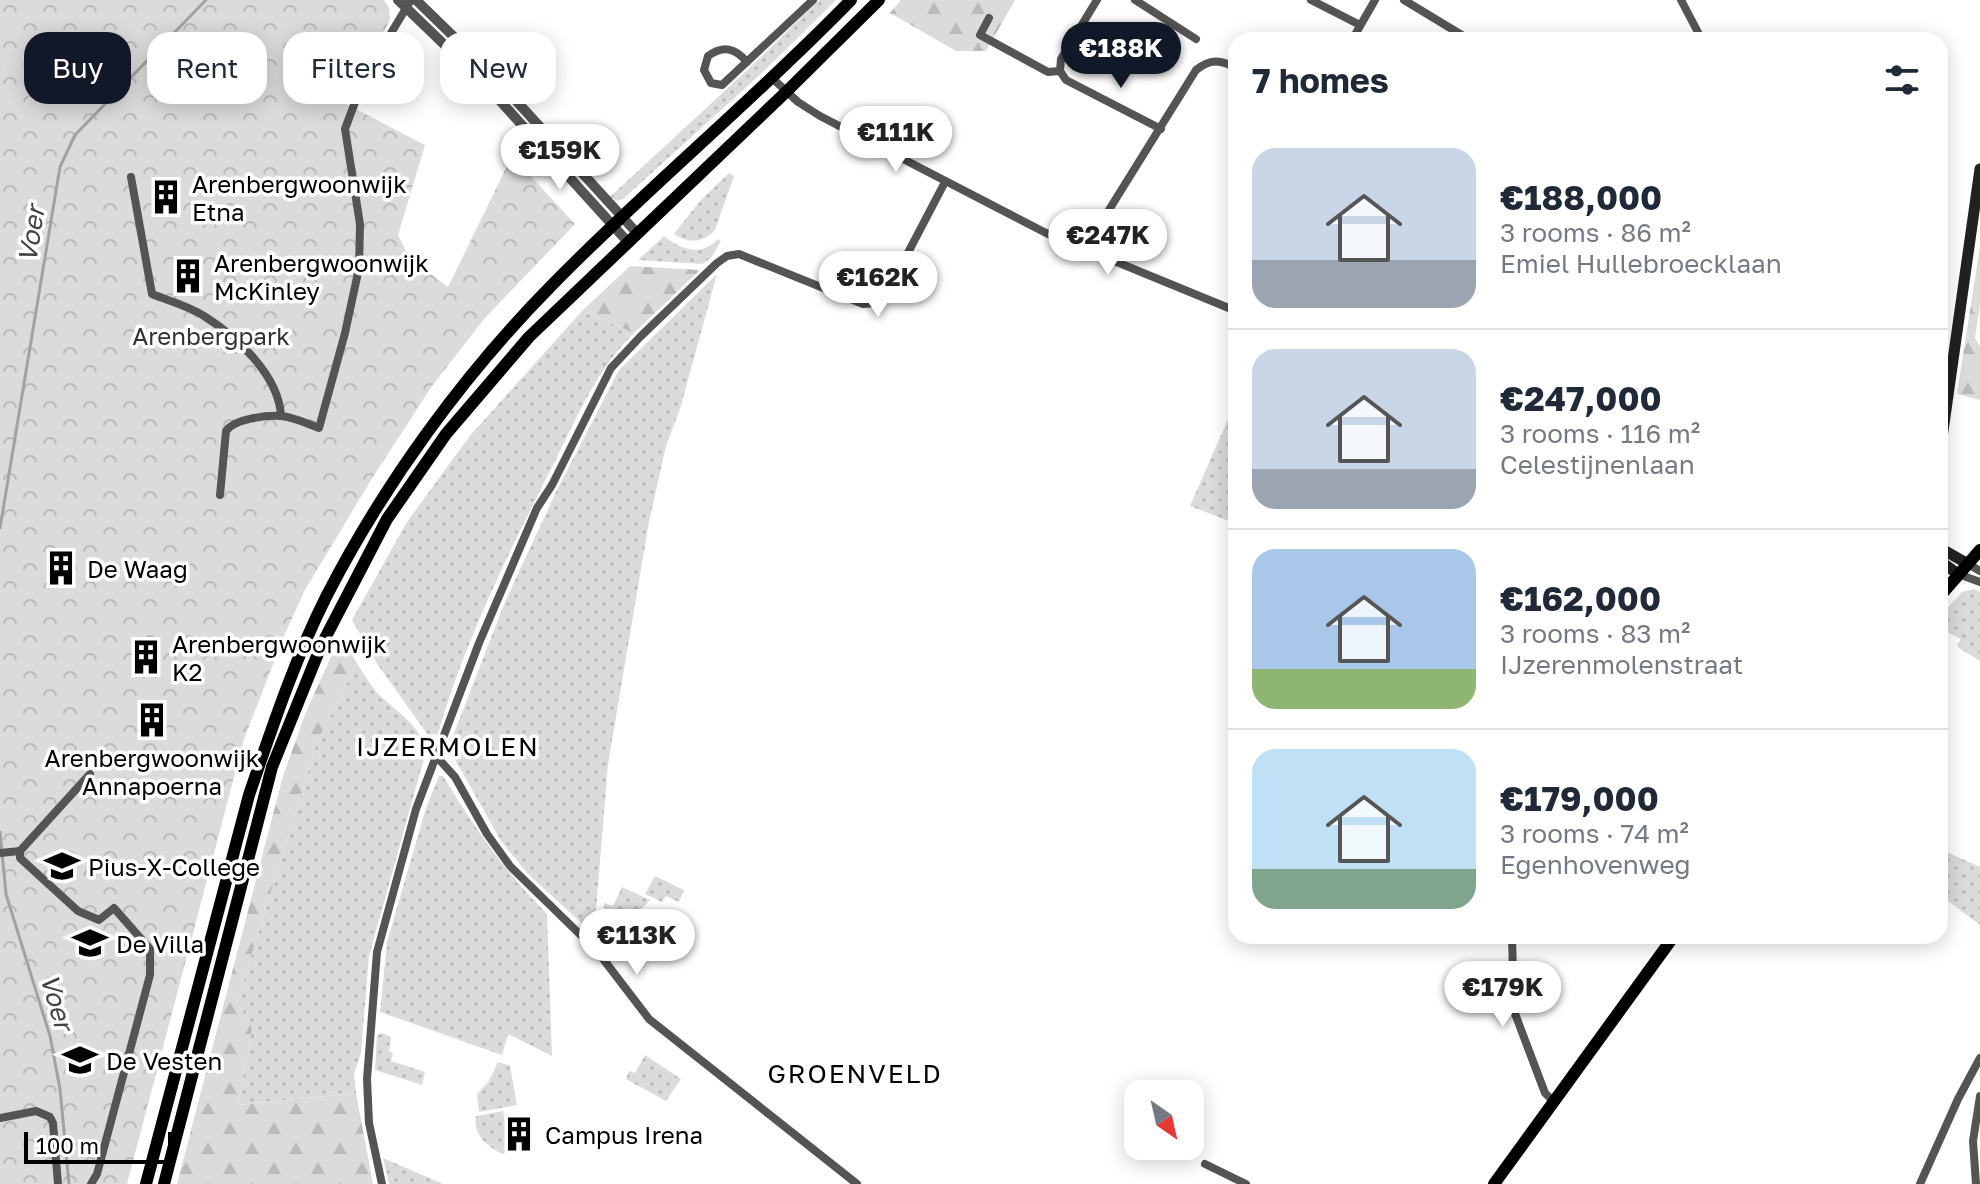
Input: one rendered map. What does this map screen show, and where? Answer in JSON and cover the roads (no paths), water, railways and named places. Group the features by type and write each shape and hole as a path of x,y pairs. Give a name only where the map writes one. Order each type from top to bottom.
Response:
{"main road":[{"path":"146,1184 249,795 286,689 326,597 378,506 448,407 517,322 617,222 851,0"},
{"path":"164,1184 272,767 321,646 387,519 446,434 529,337 879,0"},
{"path":"1948,375 1980,169"},
{"path":"1948,586 1980,550"},
{"path":"1948,553 1968,564"},
{"path":"1948,567 1958,574"},
{"path":"1494,1184 1668,944"}],"street":[{"path":"747,62 737,51 724,49 708,56 704,70 711,83 722,85 747,62 813,0"},
{"path":"1097,0 1061,59 1060,71 1066,80 1161,129"},
{"path":"1135,0 1196,39"},
{"path":"1311,0 1360,25"},
{"path":"1356,32 1375,0"},
{"path":"1404,0 1457,32"},
{"path":"1681,0 1698,32"},
{"path":"220,495 226,431 230,425 240,420 281,416 319,428 359,268 360,224 345,129 364,78 407,2 489,71 632,236"},
{"path":"989,18 976,33 1048,72 1060,71"},
{"path":"1084,250 1196,70 1211,61 1220,60 1228,64"},
{"path":"772,78 820,116 945,182 1084,250 1228,308"},
{"path":"131,177 152,294 202,314 256,361 270,378 281,416"},
{"path":"382,1184 369,1123 367,1079 375,963 399,865 479,643 537,508 552,485 611,368 723,259 739,254 863,304 876,303 889,289 945,182"},
{"path":"1968,564 1980,571"},
{"path":"1958,574 1980,582"},
{"path":"436,756 455,777 487,834 510,866 597,951 649,1019 857,1184"},
{"path":"0,853 16,851 90,774"},
{"path":"16,851 78,911 99,920 114,908 150,949 150,975 97,1174 91,1184"},
{"path":"1512,944 1514,1011 1545,1093 1553,1101"},
{"path":"1920,1184 1980,1058"},
{"path":"1976,1184 1973,1141 1980,1096"},
{"path":"0,1118 36,1111 50,1117 58,1184"},
{"path":"1205,1164 1246,1184"}],"waterway":[{"name":"Voer","path":"0,528 60,167 75,135 206,0"},
{"name":"Voer","path":"0,832 6,894 50,1036 60,1089 69,1184"}],"place":[{"name":"Arenbergwoonwijk Etna","path":"166,197"},
{"name":"Arenbergwoonwijk McKinley","path":"188,276"},
{"name":"De Waag","path":"61,568"},
{"name":"Arenbergwoonwijk K2","path":"146,657"},
{"name":"Arenbergwoonwijk Annapoerna","path":"152,720"},
{"name":"Pius-X-College","path":"62,866"},
{"name":"De Villa","path":"90,943"},
{"name":"De Vesten","path":"80,1060"},
{"name":"Campus Irena","path":"519,1134"}],"district":[{"name":"IJZERMOLEN","path":"448,746"},
{"name":"GROENVELD","path":"855,1073"}],"park label":[{"name":"Arenbergpark","path":"211,335"}]}
